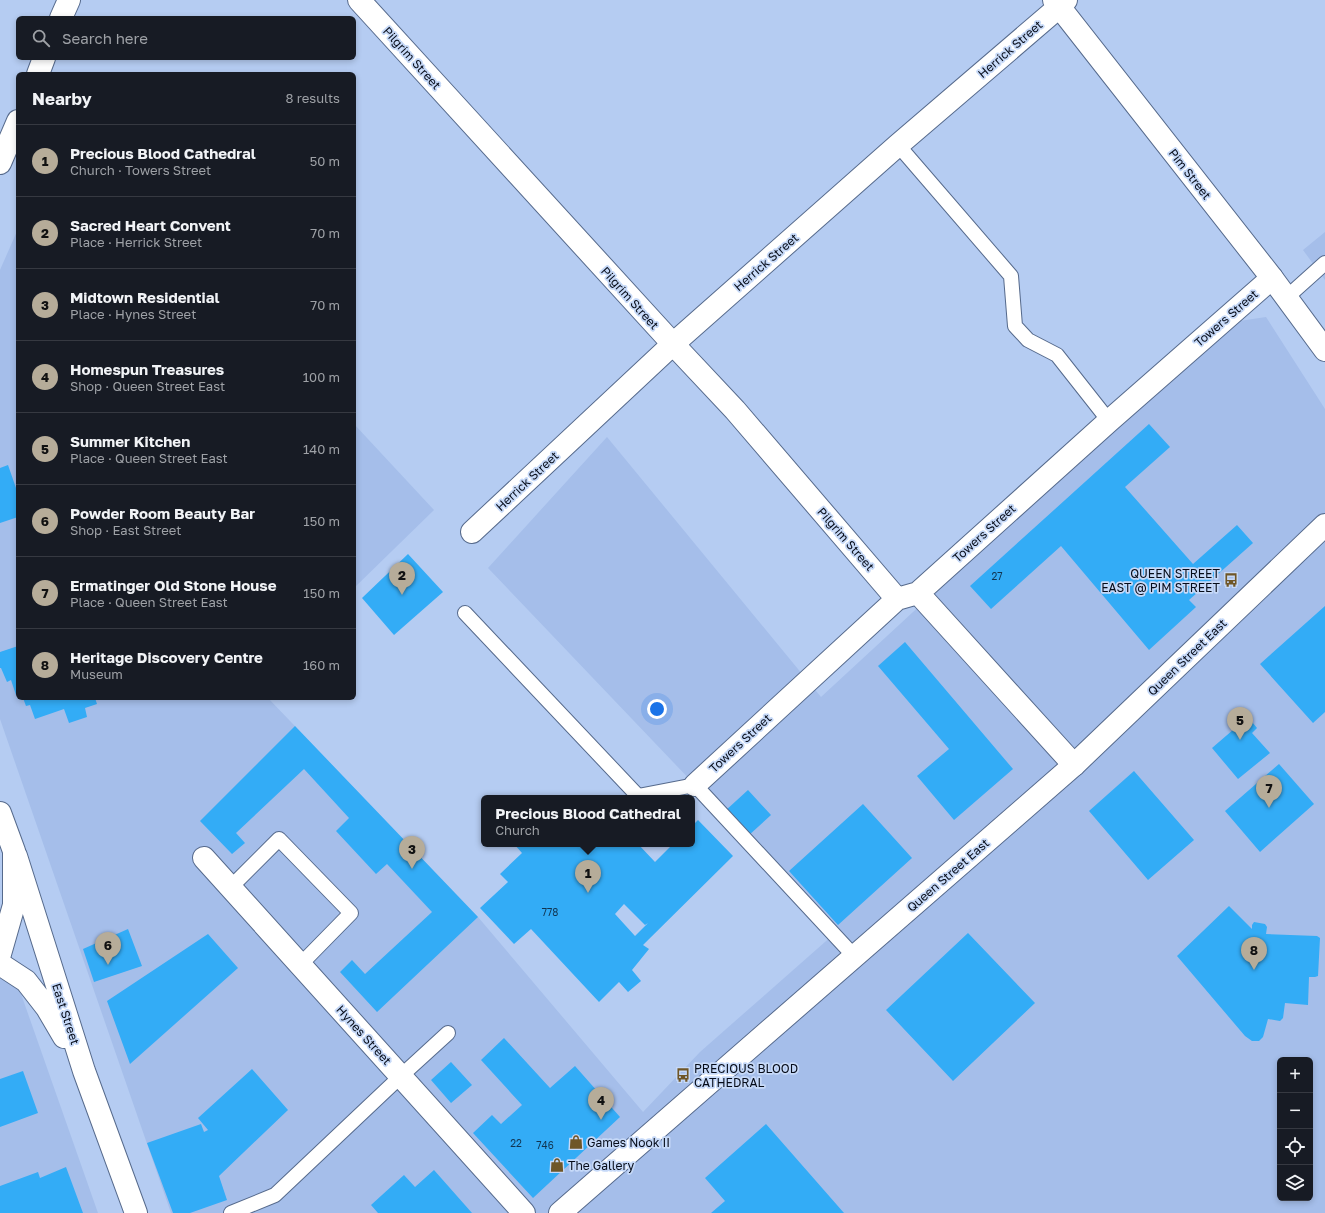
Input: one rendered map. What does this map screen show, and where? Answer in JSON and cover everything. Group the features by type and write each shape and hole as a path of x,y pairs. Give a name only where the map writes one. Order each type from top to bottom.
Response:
{"street":[{"path":"62,16 69,0"},
{"name":"Pilgrim Street","path":"359,0 735,410 897,599"},
{"name":"Herrick Street","path":"472,532 673,344 1060,2"},
{"name":"Pim Street","path":"1060,2 1272,278 1325,350"},
{"path":"39,72 43,60"},
{"path":"0,164 16,126"},
{"name":"Towers Street","path":"695,785 897,599 918,593 1109,421 1272,278"},
{"name":"Queen Street East","path":"560,1213 1074,765 1325,525"},
{"path":"918,593 1074,765"},
{"name":"East Street","path":"0,813 14,851 84,1071 136,1213"},
{"path":"0,954 14,905 14,851"},
{"name":"Hynes Street","path":"204,858 524,1213"},
{"path":"0,964 26,981 47,1008 84,1071"}],"lane":[{"path":"898,145 1011,276 1015,326 1028,340 1057,355 1109,421"},
{"path":"1286,298 1325,263"},
{"path":"465,613 637,795"},
{"path":"643,795 695,785 854,956"},
{"path":"231,887 278,839 351,913 300,965"},
{"path":"232,1213 275,1195 400,1076 448,1033"}],"shaded area":[{"path":"1325,232 1325,280 1303,250"},
{"path":"16,234 16,700 270,700 478,917 643,1112 700,1052 834,934 695,785 488,568 607,437 821,697 1226,323 1266,317 1325,409 1325,1213 171,1213 0,719 0,270"},
{"path":"356,426 434,510 356,586"},
{"path":"0,934 98,1213 0,1213"}],"building":[{"path":"1149,424 1170,447 1125,487 1193,564 1237,525 1253,543 1189,600 1196,607 1149,650 1061,546 991,609 970,586"},
{"path":"8,465 16,488 16,518 0,523 0,468"},
{"path":"408,554 443,592 394,635 362,598"},
{"path":"1325,606 1325,712 1313,723 1260,664"},
{"path":"905,642 1013,769 954,820 917,776 949,749 878,666"},
{"path":"16,647 16,695 11,680 7,682 0,668 0,652"},
{"path":"24,700 96,700 97,704 85,708 87,717 69,723 64,709 35,719 30,705 26,706"},
{"path":"1248,717 1257,728 1252,733 1270,753 1238,779 1212,748"},
{"path":"295,726 478,917 377,1012 340,972 352,960 365,974 432,912 387,864 376,874 336,831 349,818 304,769 236,833 245,843 232,854 200,821"},
{"path":"1279,764 1314,804 1260,852 1225,811"},
{"path":"1134,771 1194,840 1148,880 1089,811"},
{"path":"748,790 771,815 748,836 725,811"},
{"path":"863,804 912,858 838,925 789,871"},
{"path":"698,820 733,856 643,945 649,949 632,970 641,981 628,992 619,982 599,1002 531,929 514,944 480,908 508,882 500,874 522,853 517,847 641,847 655,862 670,847 695,847 695,823","holes":["624,904 645,925 648,923 635,936 615,914"]},
{"path":"1229,906 1252,929 1254,922 1265,924 1267,927 1266,934 1317,936 1320,938 1318,976 1309,977 1308,1005 1285,1003 1283,1018 1280,1021 1268,1019 1263,1037 1259,1041 1252,1041 1245,1036 1177,956"},
{"path":"128,929 142,966 94,982 83,949"},
{"path":"968,933 1035,1003 953,1081 886,1010"},
{"path":"208,934 238,968 130,1064 107,1001"},
{"path":"504,1038 550,1088 575,1066 620,1117 533,1198 473,1133 492,1115 501,1124 522,1105 481,1060"},
{"path":"451,1062 472,1085 451,1103 431,1080"},
{"path":"252,1069 288,1110 219,1176 227,1200 190,1213 173,1213 147,1143 201,1124 204,1132 208,1130 198,1118"},
{"path":"23,1071 38,1113 0,1127 0,1079"},
{"path":"766,1124 844,1213 711,1213 725,1201 705,1178"},
{"path":"66,1167 83,1213 0,1213 0,1186 38,1172 40,1178"},
{"path":"434,1170 472,1213 378,1213 371,1205 404,1175 415,1187"}],"place":[{"name":"QUEEN STREET EAST @ PIM STREET","path":"1231,580"},
{"name":"Sacred Heart Convent","path":"402,595"},
{"name":"Summer Kitchen","path":"1240,740"},
{"name":"Ermatinger Old Stone House","path":"1269,808"},
{"name":"Midtown Residential","path":"412,869"},
{"name":"Precious Blood Cathedral","path":"588,893"},
{"name":"Powder Room Beauty Bar","path":"108,965"},
{"name":"Heritage Discovery Centre","path":"1254,970"},
{"name":"PRECIOUS BLOOD CATHEDRAL","path":"683,1075"},
{"name":"Homespun Treasures","path":"601,1120"},
{"name":"Games Nook II","path":"576,1142"},
{"name":"The Gallery","path":"557,1165"}]}
